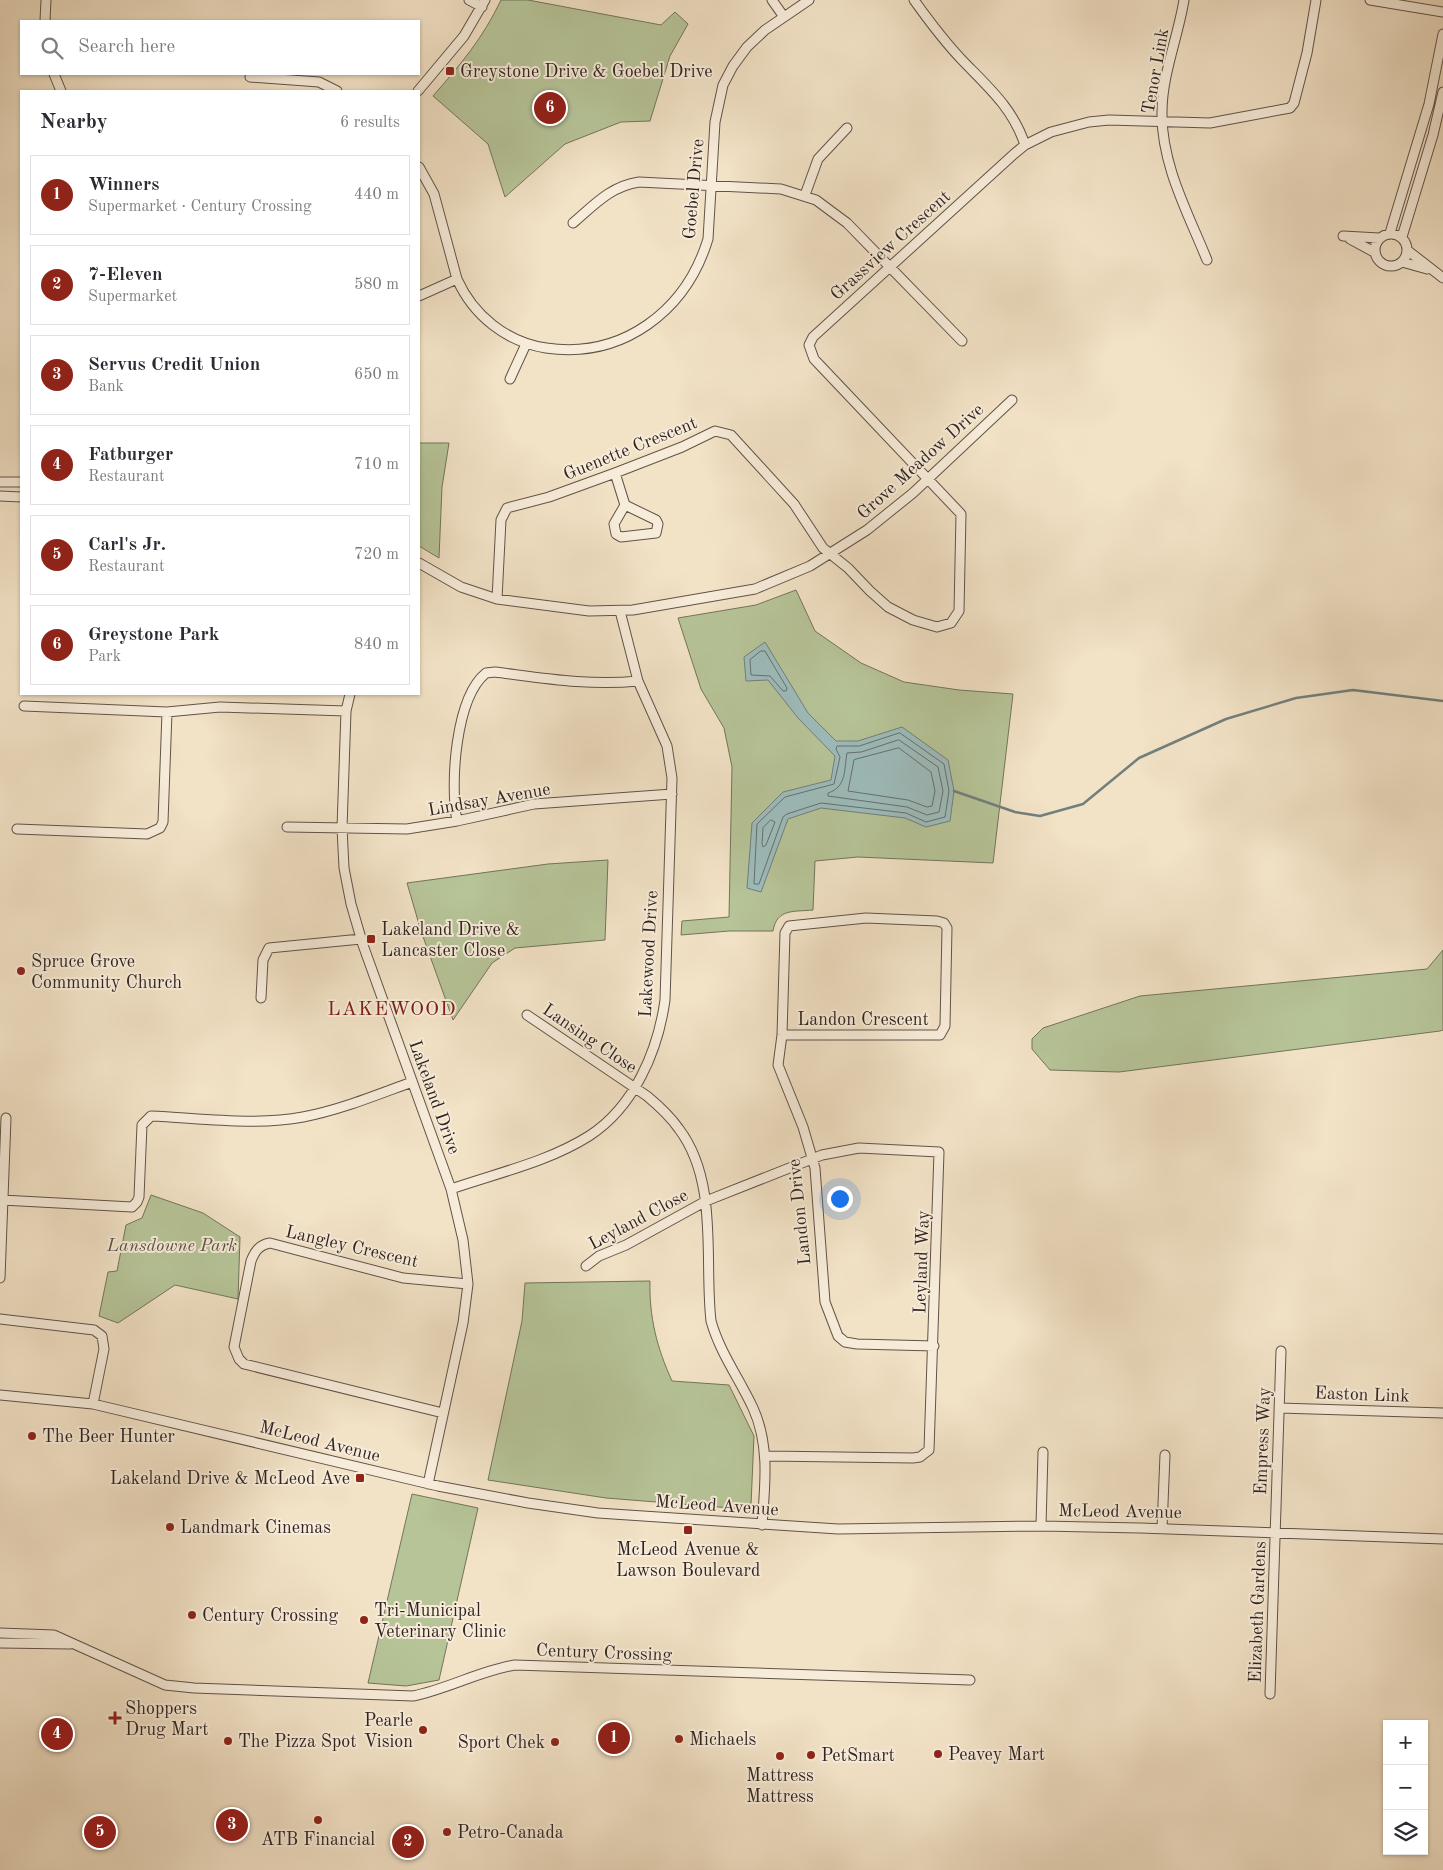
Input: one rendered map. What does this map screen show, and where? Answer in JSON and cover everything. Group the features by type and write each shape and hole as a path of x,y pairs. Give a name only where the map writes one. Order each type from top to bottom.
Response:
{"street":[{"path":"45,20 46,0"},
{"path":"419,90 456,47 483,4 469,0"},
{"path":"772,0 784,17"},
{"name":"Goebel Drive","path":"420,168 434,194 457,279 462,290 481,315 508,336 526,344 557,350 594,348 623,339 652,322 682,291 703,257 708,239 713,184 715,122 723,86 733,66 747,47 784,17 809,0"},
{"path":"914,0 955,52 1007,108 1019,124 1025,145"},
{"name":"Tenor Link","path":"1184,0 1164,92 1162,123 1168,159 1208,260"},
{"name":"Grassview Crescent","path":"929,479 814,359 808,345 813,337 1025,145 1051,132 1090,122 1109,120 1210,123 1290,108 1294,103 1307,53 1316,0"},
{"path":"1370,0 1443,12"},
{"path":"1390,233 1429,104 1443,34"},
{"path":"54,75 61,90"},
{"path":"250,77 319,82 335,90"},
{"path":"1443,92 1430,144 1402,237 1407,250 1443,278"},
{"path":"805,195 818,159 847,128"},
{"path":"573,223 606,194 627,184 654,182 781,188 805,195 828,207 847,223 962,341"},
{"path":"1374,252 1342,236 1379,238 1390,233 1402,237"},
{"path":"1379,238 1375,244 1374,252 1378,260 1387,266 1402,262 1407,250"},
{"path":"1402,262 1435,271"},
{"path":"420,296 457,279"},
{"path":"510,379 526,344"},
{"name":"Grove Meadow Drive","path":"420,566 461,587 497,599 589,611 620,611 755,589 792,575 831,555 889,514 929,479 1012,400"},
{"name":"Guenette Crescent","path":"497,599 501,520 507,508 549,497 615,473 677,449 710,433 726,432 789,499 819,543 831,555"},
{"path":"615,473 625,505 656,520 658,524 656,533 621,537 616,534 614,524 625,505"},
{"path":"831,555 848,568 888,607 913,620 937,626 951,623 959,612 962,522 956,508 929,479"},
{"path":"0,482 20,482"},
{"path":"0,496 20,497"},
{"name":"Lakewood Drive","path":"451,1189 560,1152 590,1136 608,1121 634,1087 654,1050 661,1025 664,1000 672,794 667,746 638,681 620,611"},
{"path":"457,821 453,799 459,732 477,684 486,673 495,672 575,683 638,681"},
{"name":"Lakeland Drive","path":"350,695 346,711 342,828 344,868 361,939 451,1189 462,1232 468,1284 463,1323 428,1484"},
{"path":"24,706 167,712 220,707 346,711"},
{"path":"17,829 147,834 154,832 163,822 167,712"},
{"name":"Lindsay Avenue","path":"287,827 407,829 457,821 534,804 672,794"},
{"name":"Landon Crescent","path":"782,1035 940,1035 945,1026 947,928 944,923 866,918 798,923 787,929"},
{"name":"Landon Drive","path":"787,929 782,1035 778,1065 803,1127 812,1158 818,1203 825,1302 838,1336 845,1342 934,1346"},
{"path":"260,998 263,960 269,948 361,939"},
{"name":"Lansing Close","path":"527,1015 634,1087 664,1111 680,1129 694,1157 706,1201 712,1321 717,1341 726,1361 753,1408 766,1456 762,1525"},
{"path":"2,1200 132,1207 137,1202 139,1196 142,1125 151,1116 266,1121 302,1118 329,1111 412,1082"},
{"path":"0,1278 6,1118"},
{"name":"Leyland Way","path":"706,1201 812,1158 860,1148 939,1152 932,1441 927,1453 913,1458 766,1456"},
{"name":"Leyland Close","path":"586,1266 600,1256 706,1201"},
{"name":"Langley Crescent","path":"444,1413 244,1364 239,1359 234,1347 251,1260 258,1248 264,1244 270,1243 403,1278 468,1284"},
{"path":"0,1319 94,1330 102,1336 104,1349 93,1404"},
{"name":"Empress Way","path":"1276,1532 1281,1351"},
{"name":"McLeod Avenue","path":"0,1395 93,1404 428,1484 528,1503 598,1513 762,1525 877,1529 1041,1526 1162,1528 1443,1539"},
{"name":"Easton Link","path":"1279,1408 1443,1413"},
{"path":"1041,1526 1043,1452"},
{"path":"1162,1528 1165,1455"},
{"name":"Elizabeth Gardens","path":"1270,1694 1276,1532"},
{"name":"Century Crossing","path":"0,1633 54,1635 70,1644 165,1685 285,1692 413,1696 442,1689 484,1672 515,1665 970,1680"},
{"name":"Century Crossing","path":"0,1643 70,1644"}],"green space":[{"path":"501,0 528,0 661,25 675,12 688,24 670,56 650,121 621,122 565,144 505,197 488,144 433,96 471,50 487,27"},
{"path":"420,443 449,443 442,487 439,558 420,547"},
{"path":"796,590 815,631 861,663 904,682 959,690 1013,694 993,863 858,857 815,861 813,910 793,911 782,915 778,918 773,931 729,931 681,935 682,921 729,917 732,767 724,728 701,689 678,618 756,605"},
{"path":"608,860 605,940 515,948 492,963 453,1020 421,931 407,883 548,864"},
{"path":"1443,950 1443,1030 1440,1031 1119,1072 1050,1070 1032,1049 1032,1039 1043,1028 1140,996 1427,969"},
{"name":"Lansdowne Park","path":"151,1195 203,1213 240,1237 238,1299 175,1285 118,1323 99,1316 108,1272 117,1271 126,1225 142,1218"},
{"path":"650,1281 651,1307 655,1332 662,1357 672,1381 729,1385 754,1436 751,1505 744,1509 606,1498 488,1480 522,1321 525,1283"},
{"path":"412,1494 478,1508 439,1680 406,1686 368,1683"}],"water":[{"path":"765,642 808,713 836,741 858,741 902,727 948,760 954,791 950,821 926,827 905,818 821,808 788,819 761,892 747,888 752,823 783,792 831,780 835,756 798,718 768,680 746,681 744,657"}],"waterway":[{"path":"954,791 1015,812 1040,816 1083,804 1139,758 1226,719 1296,698 1353,690 1443,701"}],"place":[{"name":"Greystone Drive & Goebel Drive","path":"450,71"},
{"name":"Greystone Park","path":"550,108"},
{"name":"Lakeland Drive & Lancaster Close","path":"371,939"},
{"name":"Spruce Grove Community Church","path":"21,971"},
{"name":"The Beer Hunter","path":"32,1436"},
{"name":"Lakeland Drive & McLeod Ave","path":"360,1478"},
{"name":"Landmark Cinemas","path":"170,1527"},
{"name":"McLeod Avenue & Lawson Boulevard","path":"688,1530"},
{"name":"Century Crossing","path":"192,1615"},
{"name":"Tri-Municipal Veterinary Clinic","path":"364,1620"},
{"name":"Shoppers Drug Mart","path":"115,1718"},
{"name":"Pearle Vision","path":"423,1730"},
{"name":"Fatburger","path":"57,1734"},
{"name":"Winners","path":"614,1738"},
{"name":"Michaels","path":"679,1739"},
{"name":"The Pizza Spot","path":"228,1741"},
{"name":"Sport Chek","path":"555,1742"},
{"name":"Peavey Mart","path":"938,1754"},
{"name":"PetSmart","path":"811,1755"},
{"name":"Mattress Mattress","path":"780,1756"},
{"name":"ATB Financial","path":"318,1820"},
{"name":"Servus Credit Union","path":"232,1825"},
{"name":"Carl's Jr.","path":"100,1832"},
{"name":"Petro-Canada","path":"447,1832"},
{"name":"7-Eleven","path":"408,1842"}],"district":[{"name":"LAKEWOOD","path":"392,1008"}]}
